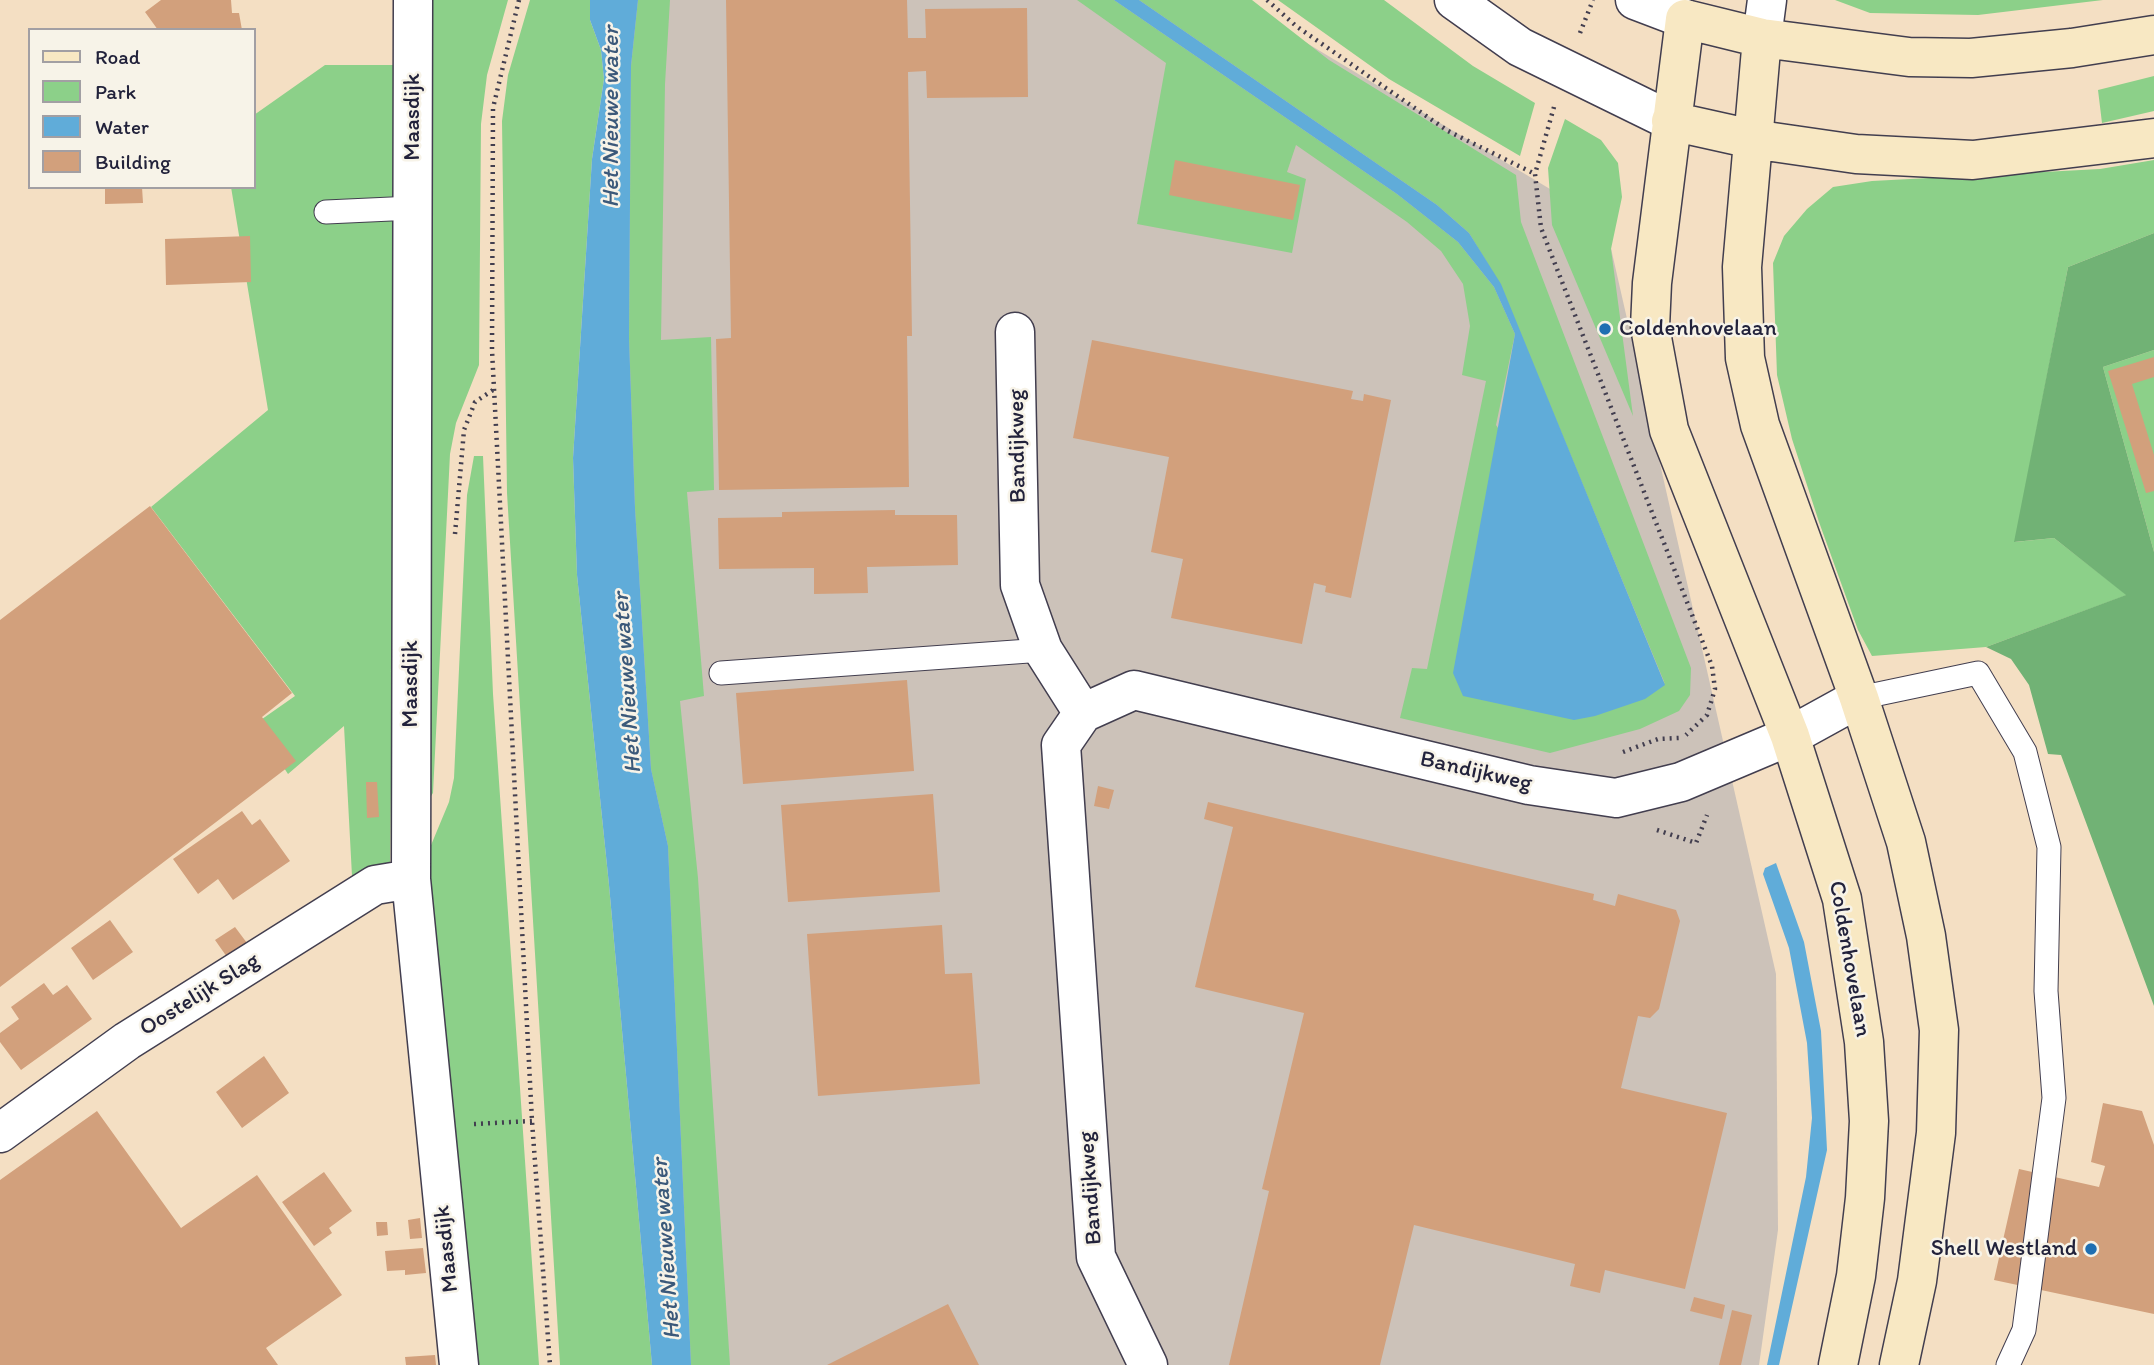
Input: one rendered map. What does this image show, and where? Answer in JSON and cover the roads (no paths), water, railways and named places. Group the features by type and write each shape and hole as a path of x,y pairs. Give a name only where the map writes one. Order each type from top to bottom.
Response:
{"main road":[{"name":"Coldenhovelaan","path":"1688,9 1671,121 1652,283 1650,327 1669,430 1790,736 1842,899 1864,1042 1869,1121 1865,1198 1856,1276 1838,1365"},
{"path":"1688,9 1762,38 1909,57 1972,58 2072,48 2154,35"},
{"path":"1762,38 1742,267 1745,358 1759,425 1859,698 1906,842 1926,936 1939,1030 1936,1133 1917,1281 1899,1365"},
{"path":"1671,121 1752,139 1856,154 1973,160 2154,138"}],"street":[{"name":"Maasdijk","path":"413,0 411,879 459,1365"},
{"path":"1454,0 1521,47 1671,121"},
{"path":"1635,0 1688,9"},
{"path":"1762,38 1767,0"},
{"name":"Bandijkweg","path":"1015,331 1020,585 1043,650 1083,713"},
{"name":"Bandijkweg","path":"1149,1365 1096,1257 1061,745 1083,713 1134,690 1529,785 1616,798 1681,782 1790,736 1859,698"},
{"name":"Oostelijk Slag","path":"0,1133 127,1041 375,886 411,879"}],"lane":[{"path":"326,212 413,208"},
{"path":"721,673 1043,650"},
{"path":"1859,698 1978,673 2025,752 2049,847 2046,991 2054,1098 2024,1330 2008,1365"}],"water":[{"name":"Het Nieuwe water","path":"590,0 638,0 631,66 629,338 635,508 651,769 668,846 691,1365 652,1365 609,885 577,575 573,458 592,159 604,79 601,50 590,20"},
{"path":"1114,0 1139,0 1437,205 1469,233 1501,284 1665,685 1645,699 1595,716 1574,720 1463,696 1453,673 1515,334 1494,287 1458,242 1397,194"},
{"path":"1776,863 1804,942 1821,1031 1827,1150 1779,1365 1767,1365 1806,1177 1812,1118 1807,1043 1789,948 1763,874 1765,868"}],"place":[{"name":"Coldenhovelaan","path":"1605,329"},
{"name":"Shell Westland","path":"2091,1249"}]}
